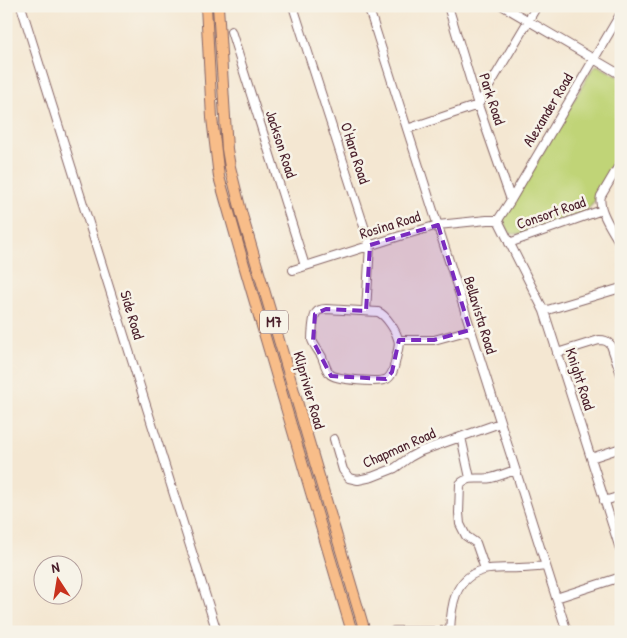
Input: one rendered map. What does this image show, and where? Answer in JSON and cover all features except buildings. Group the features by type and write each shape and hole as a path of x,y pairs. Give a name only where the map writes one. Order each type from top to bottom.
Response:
{"main road":[{"name":"Kliprivier Road","path":"206,6 212,118 219,177 352,632"},
{"name":"Kliprivier Road","path":"218,6 225,122 230,167 242,215 365,632"}],"street":[{"name":"Side Road","path":"21,6 217,632"},
{"name":"O'Hara Road","path":"293,6 370,245 366,311"},
{"name":"Bellavista Road","path":"368,6 567,632"},
{"name":"Park Road","path":"448,6 478,105 511,200"},
{"path":"503,6 621,75"},
{"path":"407,128 478,105 537,6"},
{"name":"Alexander Road","path":"498,220 621,13"},
{"name":"Jackson Road","path":"232,31 305,266"},
{"path":"621,162 601,196 600,203 621,245"},
{"name":"Consort Road","path":"509,243 602,210"},
{"name":"Rosina Road","path":"293,270 438,225 498,220"},
{"name":"Knight Road","path":"498,220 544,311 621,552"},
{"path":"544,311 621,288"},
{"path":"326,309 378,312 383,315 399,340 398,352 392,372 388,378 375,380 331,376 312,341 315,314 319,310 326,309"},
{"path":"399,340 434,340 470,330"},
{"path":"557,353 604,340 611,345 621,374"},
{"name":"Chapman Road","path":"334,439 346,475 353,480 361,480 395,468 421,451 500,424"},
{"path":"460,437 470,478"},
{"path":"591,458 621,448"},
{"path":"485,570 476,543 466,536 460,524 460,487 462,482 470,478 490,478 515,470"},
{"path":"604,501 621,496"},
{"path":"394,631 450,631 451,610 456,593 465,581 475,574 485,570 546,566"},
{"path":"556,598 621,577"}],"highlighted area":[{"path":"438,225 470,330 434,340 399,340 392,372 386,379 331,376 313,341 315,314 326,309 366,311 370,245"}],"green space":[{"path":"597,65 621,78 621,157 588,209 521,234 512,234 503,220 593,68"}]}
